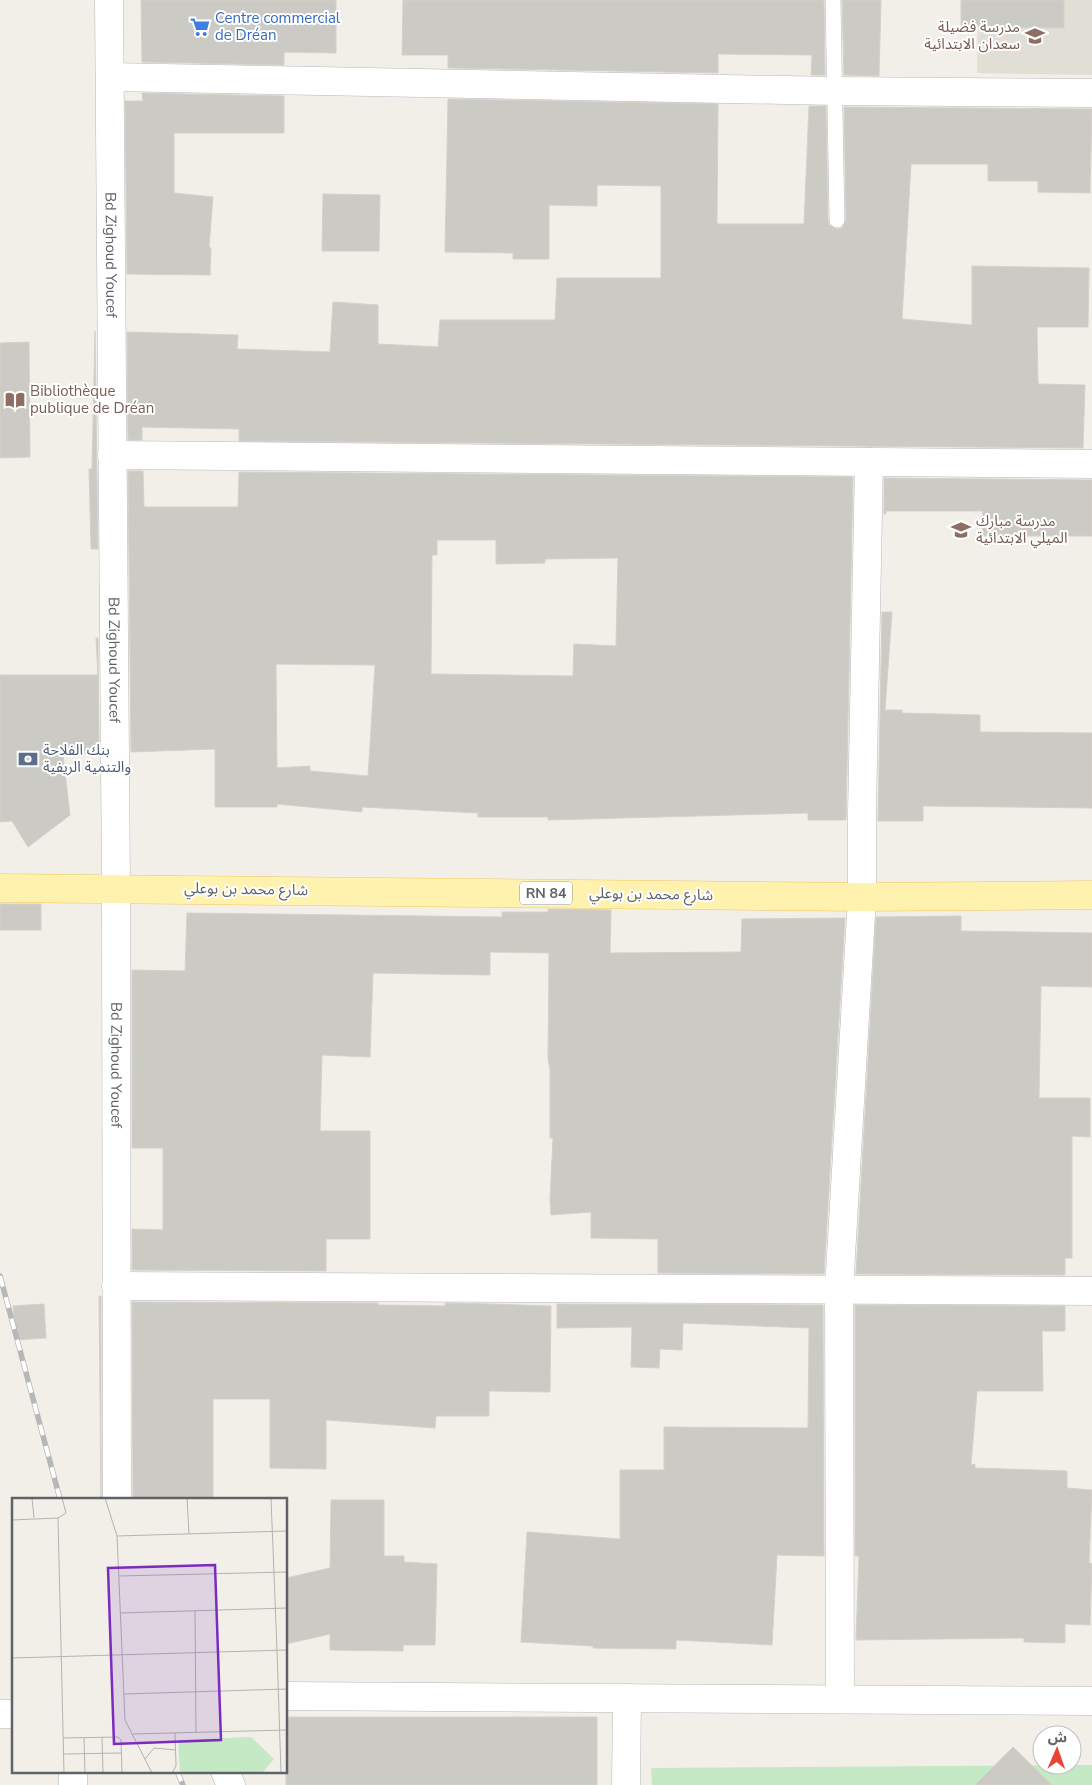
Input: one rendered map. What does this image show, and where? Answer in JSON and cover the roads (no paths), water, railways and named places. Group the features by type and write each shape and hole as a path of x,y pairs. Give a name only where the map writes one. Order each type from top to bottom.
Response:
{"main road":[{"name":"شارع محمد بن بوعلي","path":"0,888 862,897 1092,895"}],"street":[{"name":"Bd Zighoud Youcef","path":"109,0 116,888 117,1498"},
{"path":"110,77 835,91 1092,93"},
{"path":"112,455 1092,464"},
{"path":"840,1699 839,1290 862,897 869,462"},
{"path":"116,1286 1092,1291"},
{"path":"288,1696 1092,1702"},
{"path":"626,1698 626,1785"},
{"path":"73,1772 73,1785"},
{"path":"225,1772 231,1785"}],"lane":[{"path":"833,0 837,220"}],"railway":[{"path":"0,1276 60,1498"},
{"path":"177,1772 183,1785"}],"place":[{"name":"Centre commercial de Dréan","path":"200,27"},
{"name":"مدرسة فضيلة سعدان الابتدائية","path":"1035,36"},
{"name":"Bibliothèque publique de Dréan","path":"15,400"},
{"name":"مدرسة مبارك الميلي الابتدائية","path":"961,530"},
{"name":"بنك الفلاحة والتنمية الريفية","path":"28,759"}]}
